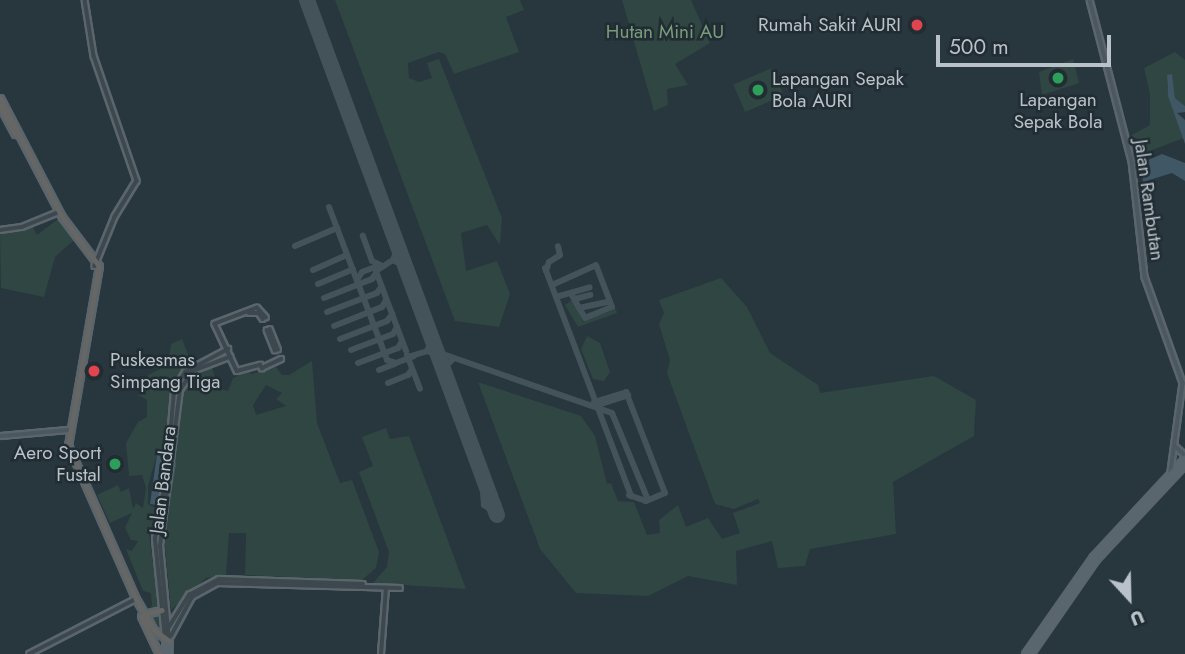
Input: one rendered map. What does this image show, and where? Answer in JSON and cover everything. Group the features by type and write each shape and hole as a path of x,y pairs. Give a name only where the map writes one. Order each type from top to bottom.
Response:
{"highway":[{"path":"0,98 56,213 97,265"},
{"path":"0,106 44,186 97,265 67,429 68,450 159,654"},
{"path":"131,592 144,614 167,640"},
{"path":"144,614 165,609"}],"main road":[{"name":"Jalan Rambutan","path":"1090,0 1132,160 1145,277 1183,383 1171,474"},
{"path":"0,436 67,429"},
{"path":"1126,524 1185,457 1175,445"},
{"path":"1027,654 1093,557 1185,464"},
{"path":"167,640 167,654"}],"street":[{"path":"85,0 94,56 137,181 115,217 97,265"},
{"path":"0,230 22,227 56,213"},
{"path":"221,326 215,324 221,326 254,312 264,318 257,308 221,326"},
{"path":"221,326 230,357 239,372 280,360"},
{"path":"269,329 276,349"},
{"name":"Jalan Bandara","path":"159,561 180,378 228,349"},
{"name":"Jalan Bandara","path":"174,420 184,380 195,371 230,357"},
{"name":"Jalan Bandara","path":"167,640 159,561 159,513 171,452"},
{"path":"167,640 180,613 200,590 223,582 264,580"},
{"path":"167,640 176,612 193,591 208,582 264,580 400,587"},
{"path":"381,654 386,588"},
{"path":"29,654 134,600"},
{"path":"165,609 176,612"},
{"name":"Jalan Bandara","path":"165,609 169,628"}],"green space":[{"path":"335,0 520,0 524,10 506,17 519,52 454,74 445,54 439,52 408,63 409,78 419,82 432,78 427,63 439,59 502,218 500,245 487,225 461,233 466,271 497,261 510,294 499,327 455,321"},
{"name":"Hutan Mini AU","path":"622,0 691,0 710,43 675,64 688,85 667,89 668,105 654,111"},
{"path":"1175,52 1185,60 1185,106 1175,98 1172,77 1167,76 1167,88 1184,138 1139,155 1132,135 1150,125 1150,94 1144,68"},
{"name":"Lapangan Sepak Bola","path":"1073,59 1079,83 1042,95 1039,72"},
{"name":"Lapangan Sepak Bola AURI","path":"772,68 784,96 745,112 733,84"},
{"path":"58,219 74,240 55,257 44,297 1,288 0,232 32,225 37,235"},
{"path":"721,278 747,307 770,353 818,385 820,393 934,376 976,400 974,436 893,482 896,534 810,549 805,566 778,568 772,541 736,551 737,585 688,576 648,596 576,593 540,549 478,382 581,416 595,436 607,484 611,483 618,501 634,502 647,535 660,533 659,520 678,505 686,527 708,518 722,539 740,533 733,513 760,503 758,499 734,509 715,504 667,373 670,360 659,324 664,313 659,300"},
{"path":"573,299 583,322 616,309 617,313 578,327 565,305"},
{"path":"587,336 600,343 610,372 604,381 593,379 581,349"},
{"path":"182,339 191,362 171,387 168,449 157,454 148,486 148,504 157,509 149,534 162,629 146,611 152,606 151,593 143,591 126,549 132,551 138,541 131,540 125,528 132,513 110,523 97,495 118,485 121,492 129,488 133,509 136,503 143,508 146,488 142,475 129,476 126,443 138,422 147,417 147,400 138,395 148,375 168,365 171,344"},
{"path":"312,361 317,423 340,483 352,480 379,552 376,568 362,580 245,575 246,533 229,533 226,575 206,578 171,610 164,536 182,396 188,381 212,367 218,388 228,391 233,378 249,371 251,374 276,367 282,375 289,375","holes":["266,385 282,393 276,399 286,406 256,415 253,405"]},
{"path":"386,428 390,439 409,436 466,589 373,583 387,567 389,552 359,472 373,466 362,437"},
{"name":"Aero Sport Fustal","path":"115,454 122,457 125,464 122,471 115,474 108,471 105,464 108,457"}],"water":[{"path":"1172,74 1175,98 1185,106 1185,112 1177,113 1185,120 1185,144 1168,96 1167,75"},
{"path":"1162,154 1185,163 1185,181 1172,173 1143,182 1141,163"},
{"path":"157,454 175,459 169,507 150,504"}],"waterway":[{"path":"1047,635 1081,585"},
{"path":"1034,654 1039,647"}],"taxiway":[{"path":"329,207 387,360 396,363 414,356"},
{"path":"295,246 337,228"},
{"path":"357,280 362,272 380,265 372,261 363,236"},
{"path":"546,271 549,262 560,255 558,246"},
{"path":"393,260 398,247"},
{"path":"313,270 347,255"},
{"path":"406,267 393,260 376,271 406,351"},
{"path":"552,285 596,265 612,307 585,318 571,294"},
{"path":"545,268 631,496"},
{"path":"318,284 353,269"},
{"path":"324,298 372,279 376,273"},
{"path":"327,312 377,293 381,287"},
{"path":"556,297 590,287"},
{"path":"575,299 590,295"},
{"path":"334,326 382,307 386,300"},
{"path":"579,308 608,302"},
{"path":"340,339 387,321 392,314"},
{"path":"351,350 393,334 397,327"},
{"path":"427,351 432,339"},
{"path":"358,363 398,348 402,341"},
{"path":"411,356 427,351 438,355"},
{"path":"437,352 612,413 648,500"},
{"path":"407,355 420,389"},
{"path":"443,369 452,360"},
{"path":"379,370 395,364"},
{"path":"388,383 408,375 412,369"},
{"path":"594,402 626,392 665,493 646,501 629,495"},
{"path":"595,406 628,395"},
{"path":"481,470 484,505 493,511 498,504 488,489"}],"runway":[{"path":"307,0 497,515"}],"place":[{"name":"Rumah Sakit AURI","path":"917,25"},
{"name":"Lapangan Sepak Bola","path":"1058,78"},
{"name":"Lapangan Sepak Bola AURI","path":"758,90"},
{"name":"Puskesmas Simpang Tiga","path":"94,371"},
{"name":"Aero Sport Fustal","path":"115,464"}]}
